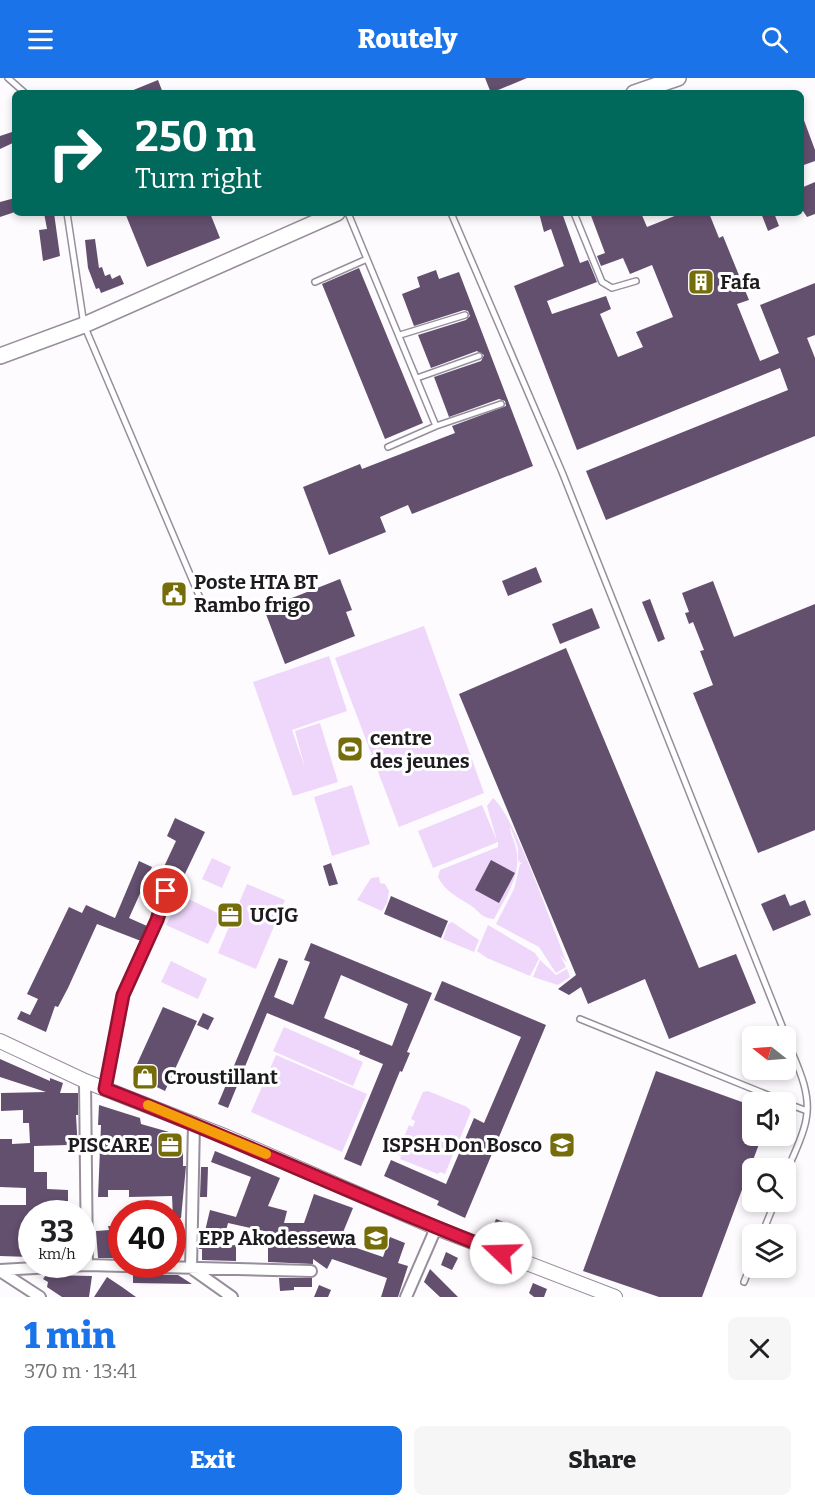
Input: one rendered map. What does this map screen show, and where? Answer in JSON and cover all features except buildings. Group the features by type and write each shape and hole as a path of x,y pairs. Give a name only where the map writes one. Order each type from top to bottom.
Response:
{"main road":[{"path":"643,90 678,78"},
{"path":"0,357 84,325 331,216"}],"street":[{"path":"0,1041 86,1082 194,1123 586,1292 615,1297"},
{"path":"86,1082 87,1200"},
{"path":"191,1268 194,1123"},
{"path":"406,1297 436,1228"},
{"path":"96,1265 311,1270"},
{"path":"191,1268 232,1297"},
{"path":"18,1269 0,1270 40,1297"}],"lane":[{"path":"8,78 22,90"},
{"path":"68,216 84,325 203,605"},
{"path":"349,216 436,426"},
{"path":"452,216 566,483 782,1026"},
{"path":"575,216 602,282 612,288 636,281"},
{"path":"315,282 367,260"},
{"path":"400,335 465,315"},
{"path":"417,378 479,356"},
{"path":"388,447 436,426 501,405"},
{"path":"105,1089 123,995 157,920 166,891"},
{"path":"580,1019 759,1092"},
{"path":"792,1158 807,1119 804,1082 796,1062"},
{"path":"796,1107 807,1111"},
{"path":"807,1119 815,1122"},
{"path":"744,1282 746,1278"}],"shaded area":[{"path":"424,626 484,793 399,827 335,658"},
{"path":"329,656 347,711 292,730 305,768 295,731 320,723 338,782 293,796 253,682"},
{"path":"352,785 370,844 332,856 314,797"},
{"path":"493,798 502,809 522,849 567,963 560,955 566,967 556,973 539,947 496,924 514,889 520,864 522,864 518,860 518,848 510,826 516,848 517,868 508,894 494,919 483,916 452,893 438,877 440,870 498,847 498,842 433,868 418,831 482,805 497,841 487,806"},
{"path":"212,858 231,867 222,888 202,879"},
{"path":"379,877 380,883 385,884 389,891 387,903 382,911 357,900 371,878"},
{"path":"247,884 285,900 256,969 218,953"},
{"path":"180,895 222,915 208,944 166,925"},
{"path":"452,922 479,940 474,952 443,939 448,924"},
{"path":"488,925 535,953 539,959 530,976 487,958 477,951"},
{"path":"540,960 556,975 567,969 570,977 558,985 533,977"},
{"path":"171,961 207,979 198,999 161,982"},
{"path":"284,1027 363,1062 353,1086 273,1051"},
{"path":"276,1055 367,1094 342,1152 251,1112"},
{"path":"428,1091 467,1107 471,1111 459,1141 454,1139 452,1145 456,1147 445,1174 440,1172 438,1174 400,1159 401,1156 397,1154 409,1125 413,1127 415,1121 411,1119 423,1092"}],"slow traffic":[{"path":"148,1105 266,1154"}],"place":[{"name":"Fafa","path":"701,282"},
{"name":"Poste HTA BT Rambo frigo","path":"174,594"},
{"name":"centre des jeunes","path":"350,749"},
{"name":"UCJG","path":"230,915"},
{"name":"Croustillant","path":"145,1077"},
{"name":"PISCARE","path":"170,1145"},
{"name":"ISPSH Don Bosco","path":"562,1145"},
{"name":"EPP Akodessewa","path":"376,1238"}],"route":[{"path":"166,891 157,920 123,995 105,1089 194,1123 436,1228 501,1253"}]}
